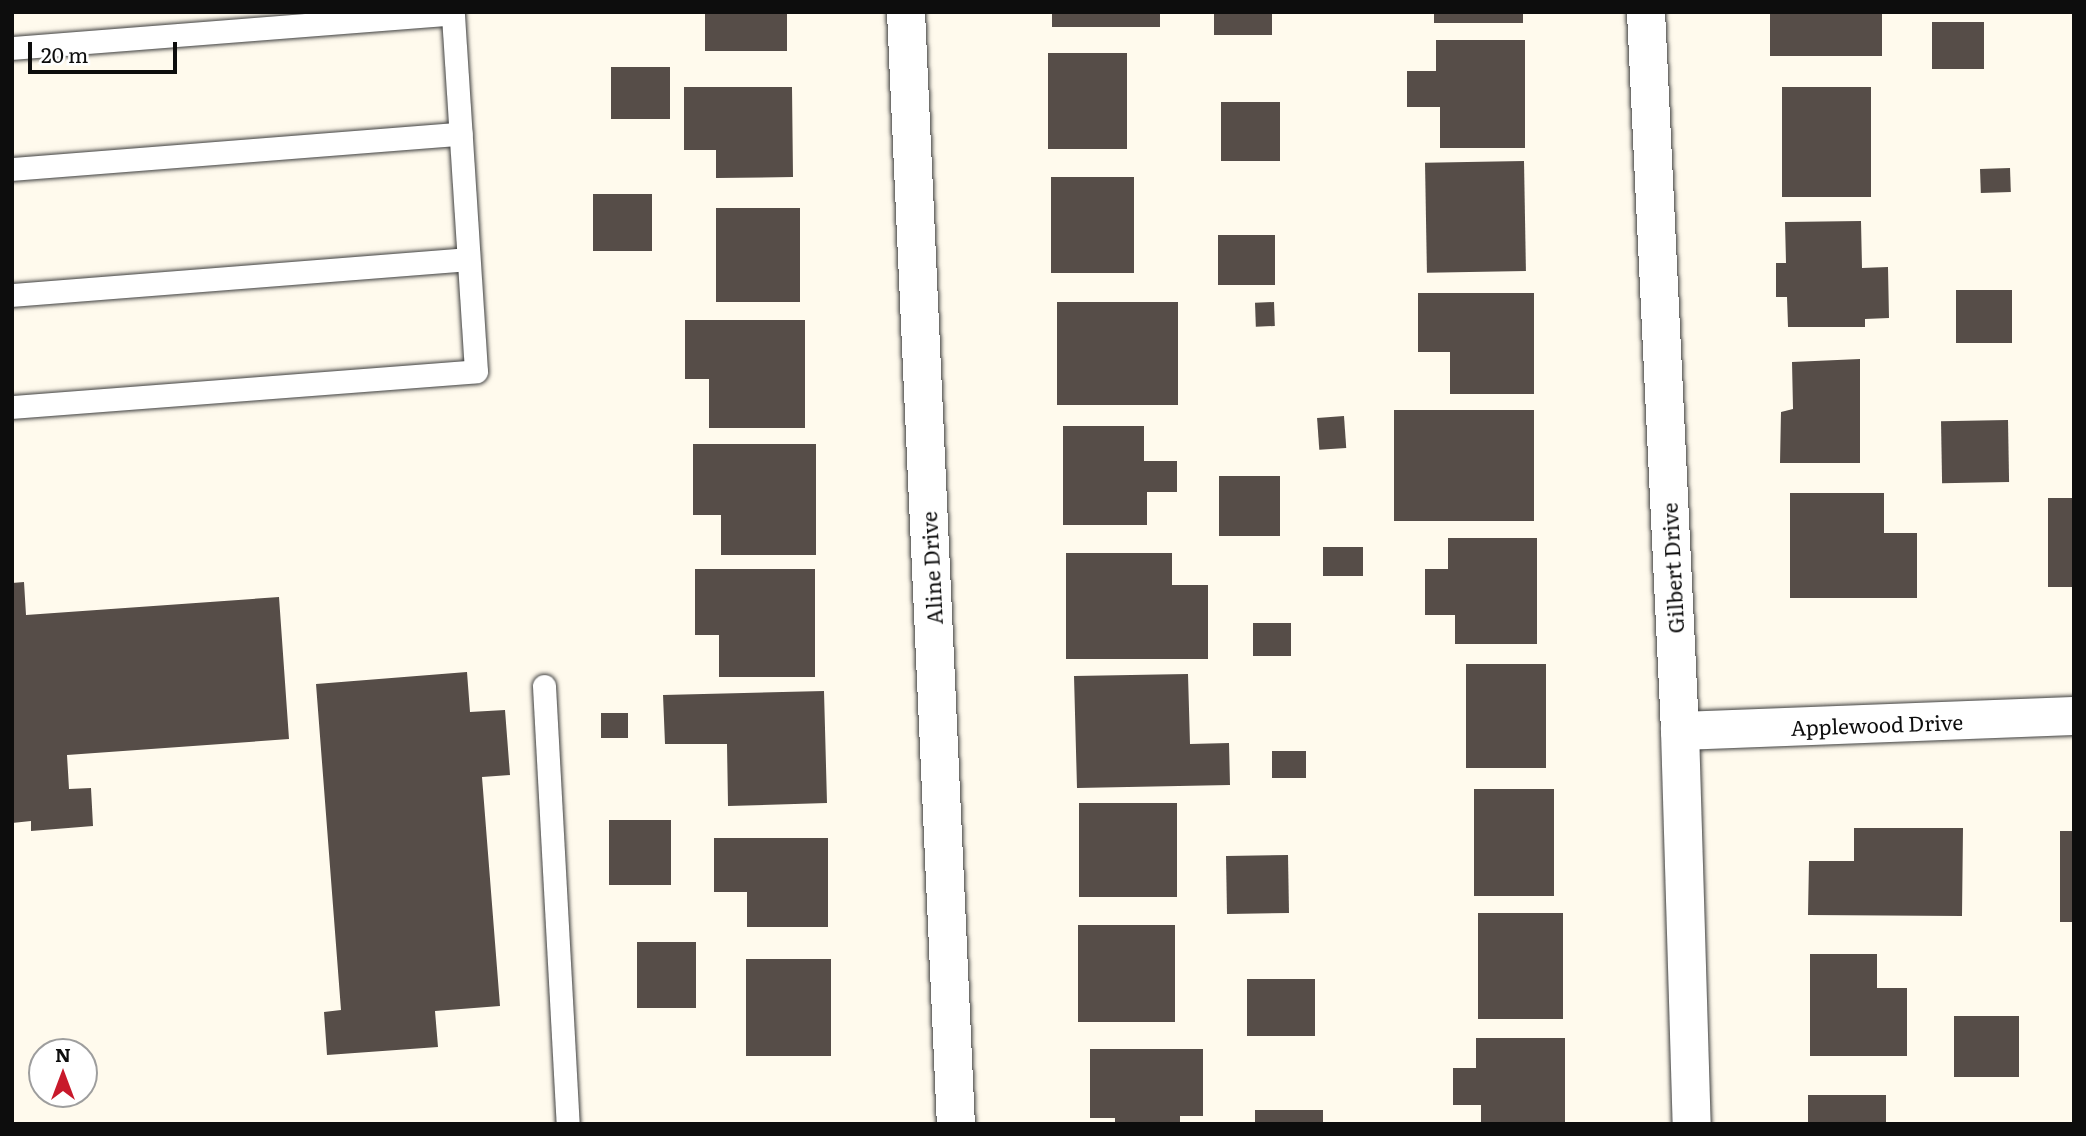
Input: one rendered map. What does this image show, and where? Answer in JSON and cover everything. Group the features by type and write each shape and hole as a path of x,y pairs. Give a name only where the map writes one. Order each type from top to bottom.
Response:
{"street":[{"name":"Aline Drive","path":"906,12 956,1124"},
{"name":"Gilbert Drive","path":"1646,12 1680,731 1692,1124"},
{"name":"Applewood Drive","path":"1680,731 2074,716"}],"lane":[{"path":"12,48 453,12 476,370 12,407"},
{"path":"12,169 461,134"},
{"path":"12,295 468,259"},
{"path":"544,686 568,1124"}],"building":[{"path":"705,12 787,12 787,51 705,51"},
{"path":"1052,12 1160,12 1160,27 1052,27"},
{"path":"1214,12 1272,12 1272,35 1214,35"},
{"path":"1434,12 1523,12 1523,23 1434,23"},
{"path":"1770,12 1882,12 1882,56 1770,56"},
{"path":"1932,22 1984,22 1984,69 1932,69"},
{"path":"1436,40 1525,40 1525,148 1440,148 1440,107 1407,107 1407,71 1436,71"},
{"path":"1048,53 1127,53 1127,149 1048,149"},
{"path":"611,67 670,67 670,119 611,119"},
{"path":"684,87 792,87 793,177 716,178 716,150 684,150"},
{"path":"1782,87 1871,87 1871,197 1782,197"},
{"path":"1221,102 1280,102 1280,161 1221,161"},
{"path":"1524,161 1526,271 1427,273 1425,163"},
{"path":"2010,168 2011,192 1981,193 1980,169"},
{"path":"1051,177 1134,177 1134,273 1051,273"},
{"path":"593,194 652,194 652,251 593,251"},
{"path":"716,208 800,208 800,302 716,302"},
{"path":"1861,221 1862,268 1888,267 1889,318 1865,319 1865,327 1788,327 1787,297 1776,297 1776,263 1786,263 1785,222"},
{"path":"1218,235 1275,235 1275,285 1218,285"},
{"path":"1956,290 2012,290 2012,343 1956,343"},
{"path":"1418,293 1534,293 1534,394 1450,394 1450,352 1418,352"},
{"path":"1057,302 1178,302 1178,405 1057,405"},
{"path":"1274,302 1275,326 1256,327 1255,303"},
{"path":"685,320 805,320 805,428 709,428 709,379 685,379"},
{"path":"1860,359 1860,463 1780,463 1781,412 1793,409 1792,362"},
{"path":"1394,410 1534,410 1534,521 1394,521"},
{"path":"1344,416 1346,448 1319,450 1317,418"},
{"path":"2008,420 2009,482 1942,483 1941,421"},
{"path":"1063,426 1144,426 1144,461 1177,461 1177,492 1147,492 1147,525 1063,525"},
{"path":"693,444 816,444 816,555 721,555 721,515 693,515"},
{"path":"1219,476 1280,476 1280,536 1219,536"},
{"path":"1790,493 1884,493 1884,533 1917,533 1917,598 1790,598"},
{"path":"2048,498 2074,498 2074,587 2048,587"},
{"path":"1448,538 1537,538 1537,644 1455,644 1455,615 1425,615 1425,569 1448,569"},
{"path":"1323,547 1363,547 1363,576 1323,576"},
{"path":"1066,553 1172,553 1172,585 1208,585 1208,659 1066,659"},
{"path":"695,569 815,569 815,677 719,677 719,635 695,635"},
{"path":"24,582 26,615 279,597 289,739 67,755 69,789 91,788 93,826 31,831 31,821 12,823 12,583"},
{"path":"1253,623 1291,623 1291,656 1253,656"},
{"path":"1466,664 1546,664 1546,768 1466,768"},
{"path":"467,672 470,712 505,710 510,775 482,777 500,1006 435,1011 438,1047 327,1055 324,1012 341,1010 316,684"},
{"path":"1188,674 1190,744 1229,743 1230,785 1077,788 1074,676"},
{"path":"824,691 827,803 728,806 727,744 665,744 663,695"},
{"path":"601,713 628,713 628,738 601,738"},
{"path":"1272,751 1306,751 1306,778 1272,778"},
{"path":"1474,789 1554,789 1554,896 1474,896"},
{"path":"1079,803 1177,803 1177,897 1079,897"},
{"path":"609,820 671,820 671,885 609,885"},
{"path":"1854,828 1963,828 1962,916 1808,915 1809,861 1854,861"},
{"path":"2060,831 2074,831 2074,922 2060,922"},
{"path":"714,838 828,838 828,927 747,927 747,892 714,892"},
{"path":"1288,855 1289,913 1227,914 1226,856"},
{"path":"1478,913 1563,913 1563,1019 1478,1019"},
{"path":"1078,925 1175,925 1175,1022 1078,1022"},
{"path":"637,942 696,942 696,1008 637,1008"},
{"path":"1810,954 1877,954 1877,988 1907,988 1907,1056 1810,1056"},
{"path":"746,959 831,959 831,1056 746,1056"},
{"path":"1247,979 1315,979 1315,1036 1247,1036"},
{"path":"1954,1016 2019,1016 2019,1077 1954,1077"},
{"path":"1476,1038 1565,1038 1565,1124 1481,1124 1481,1105 1453,1105 1453,1068 1476,1068"},
{"path":"1090,1049 1203,1049 1203,1116 1180,1116 1180,1124 1115,1124 1115,1118 1090,1118"},
{"path":"1808,1095 1886,1095 1886,1124 1808,1124"},
{"path":"1255,1110 1323,1110 1323,1124 1255,1124"}]}
